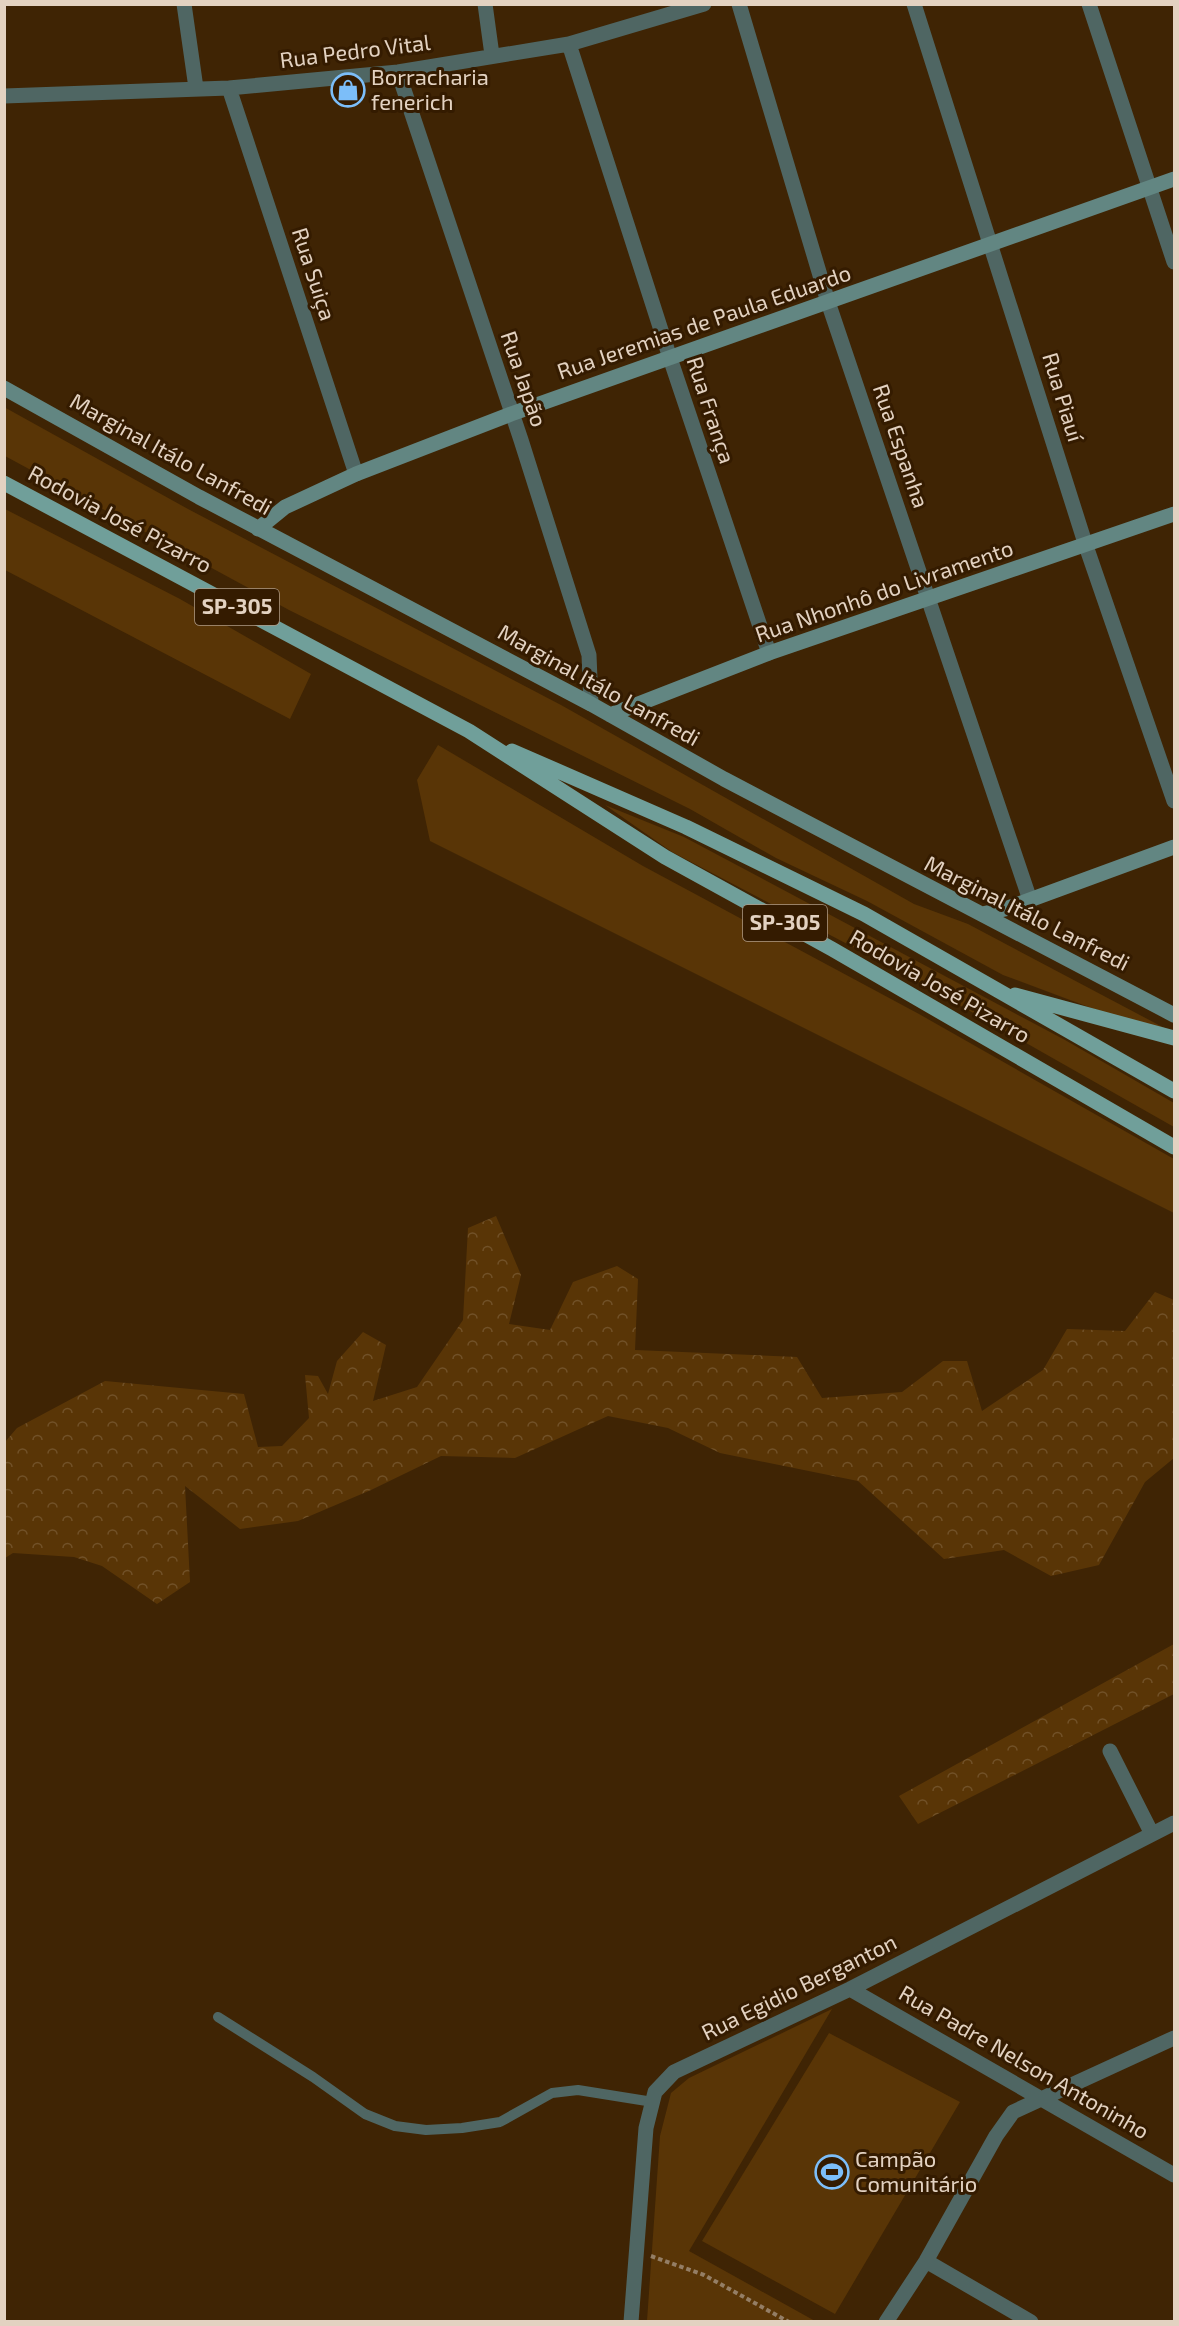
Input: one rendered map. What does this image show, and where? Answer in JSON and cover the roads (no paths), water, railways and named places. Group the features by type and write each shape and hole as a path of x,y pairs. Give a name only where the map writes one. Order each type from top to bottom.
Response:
{"main road":[{"name":"Rodovia José Pizarro","path":"4,483 468,731 696,832 864,915 1174,1091"},
{"name":"Rodovia José Pizarro","path":"468,731 665,857 832,949 1174,1147"},
{"path":"993,989 1174,1038"}],"street":[{"path":"184,4 196,88"},
{"path":"485,4 492,56"},
{"name":"Rua Pedro Vital","path":"4,96 229,88 398,72 569,44 704,4"},
{"name":"Rua Espanha","path":"739,4 828,302 1030,900"},
{"name":"Rua Piauí","path":"914,4 1086,546 1174,801"},
{"path":"1089,4 1174,262"},
{"name":"Rua França","path":"569,44 670,358 769,653"},
{"name":"Rua Japão","path":"398,72 589,655 591,704"},
{"name":"Rua Suiça","path":"229,88 356,474"},
{"name":"Rua Jeremias de Paula Eduardo","path":"258,529 285,507 356,474 511,414 1174,180"},
{"name":"Marginal Itálo Lanfredi","path":"4,388 258,529 591,704 724,779 1174,1015"},
{"name":"Rua Nhonhô do Livramento","path":"610,715 769,653 929,600 1174,514"},
{"path":"982,914 1030,900 1174,847"},
{"path":"1110,1751 1152,1834"},
{"name":"Rua Egidio Berganton","path":"631,2322 646,2128 653,2102 663,2081 674,2072 850,1989 1174,1823"},
{"name":"Rua Padre Nelson Antoninho","path":"850,1989 1044,2098 1174,2175"},
{"path":"886,2322 926,2261 996,2136 1013,2112 1174,2038"},
{"path":"926,2261 1031,2322"}],"lane":[{"path":"218,2017 313,2077 365,2114 395,2126 426,2130 462,2128 500,2122 552,2093 578,2090 653,2102"}],"place":[{"name":"Borracharia fenerich","path":"348,90"},
{"name":"Campão Comunitário","path":"832,2172"}]}
